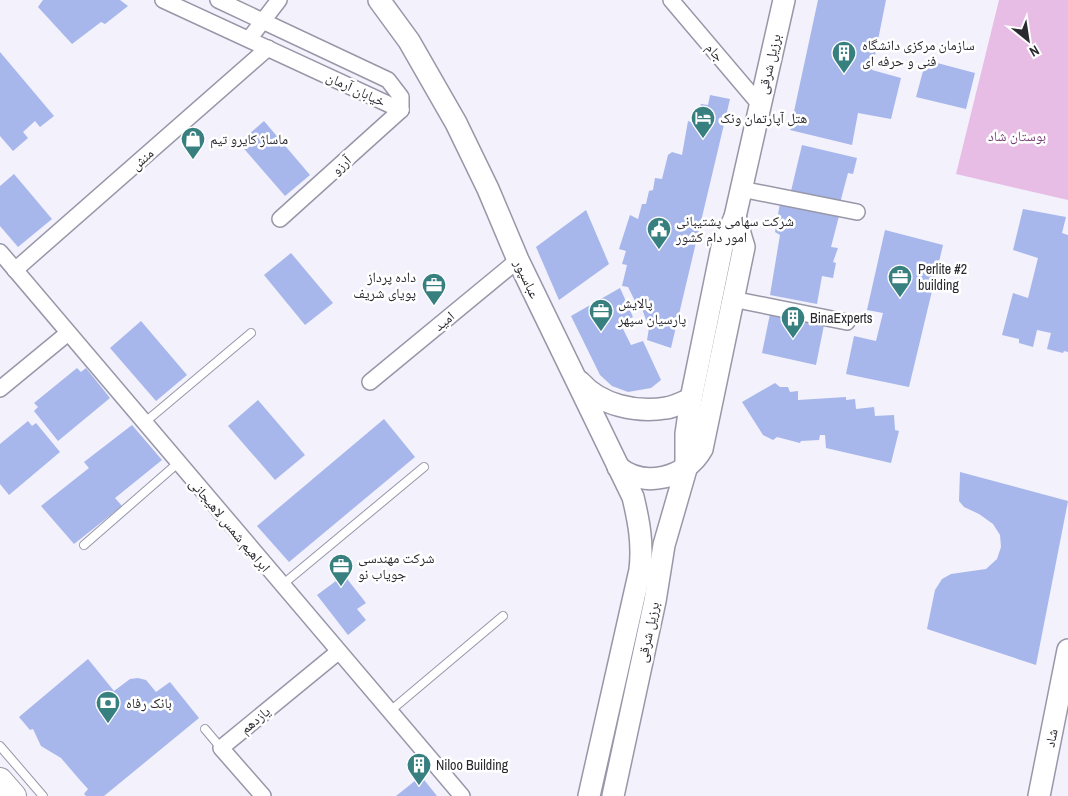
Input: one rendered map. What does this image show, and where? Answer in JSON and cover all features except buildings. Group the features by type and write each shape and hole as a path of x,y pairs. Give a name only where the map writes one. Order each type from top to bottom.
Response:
{"main road":[{"name":"برزیل شرقی","path":"613,796 655,600 664,545 686,469 702,449 696,434 691,399 722,247 735,217 784,0"},
{"name":"عباسپور","path":"387,3 442,96 488,189 518,260 633,497 640,528 642,549 640,570"},
{"name":"برزیل شرقی","path":"696,434 744,247 735,217"},
{"path":"572,372 589,392 604,400 622,406 656,409 668,408 691,399"},
{"path":"618,467 624,473 645,479 670,476 686,469"},
{"path":"655,600 640,570 664,545"},
{"name":"برزیل شرقی","path":"589,796 640,570"},
{"name":"شاد","path":"1039,796 1068,650"},
{"path":"0,780 14,796"}],"street":[{"name":"خیابان آرمان","path":"163,0 401,110 401,97 388,80 218,0"},
{"path":"249,39 279,0"},
{"name":"جام","path":"671,0 760,105"},
{"name":"منش","path":"15,270 268,48"},
{"name":"آرزو","path":"280,219 401,110"},
{"path":"741,189 857,212"},
{"name":"ابراهیم شمس لاهیجانی","path":"1,255 462,796"},
{"name":"امید","path":"370,382 518,260"},
{"path":"732,299 847,322"},
{"path":"0,389 68,333"},
{"name":"یازدهم","path":"221,748 338,652"},
{"path":"221,748 263,796"}],"lane":[{"path":"144,423 251,333"},
{"path":"84,545 178,463"},
{"path":"282,585 424,468"},
{"path":"389,712 503,616"},
{"path":"205,729 221,748"},
{"path":"0,746 43,796"}],"green space":[{"name":"بوستان شاد","path":"999,0 1068,0 1068,200 956,174"}],"place":[{"name":"سازمان مرکزی دانشگاه فنی و حرفه ای","path":"844,74"},
{"name":"هتل آپارتمان ونک","path":"703,139"},
{"name":"ماساژ کایرو تیم","path":"193,160"},
{"name":"شركت سهامى پشتيبانى امور دام كشور","path":"659,250"},
{"name":"Perlite #2 building","path":"900,298"},
{"name":"داده پرداز پویای شریف","path":"434,306"},
{"name":"پالایش پارسیان سپهر","path":"601,332"},
{"name":"BinaExperts","path":"793,339"},
{"name":"شرکت مهندسی جویاب نو","path":"341,587"},
{"name":"بانک رفاه","path":"108,724"},
{"name":"Niloo Building","path":"419,786"}]}
